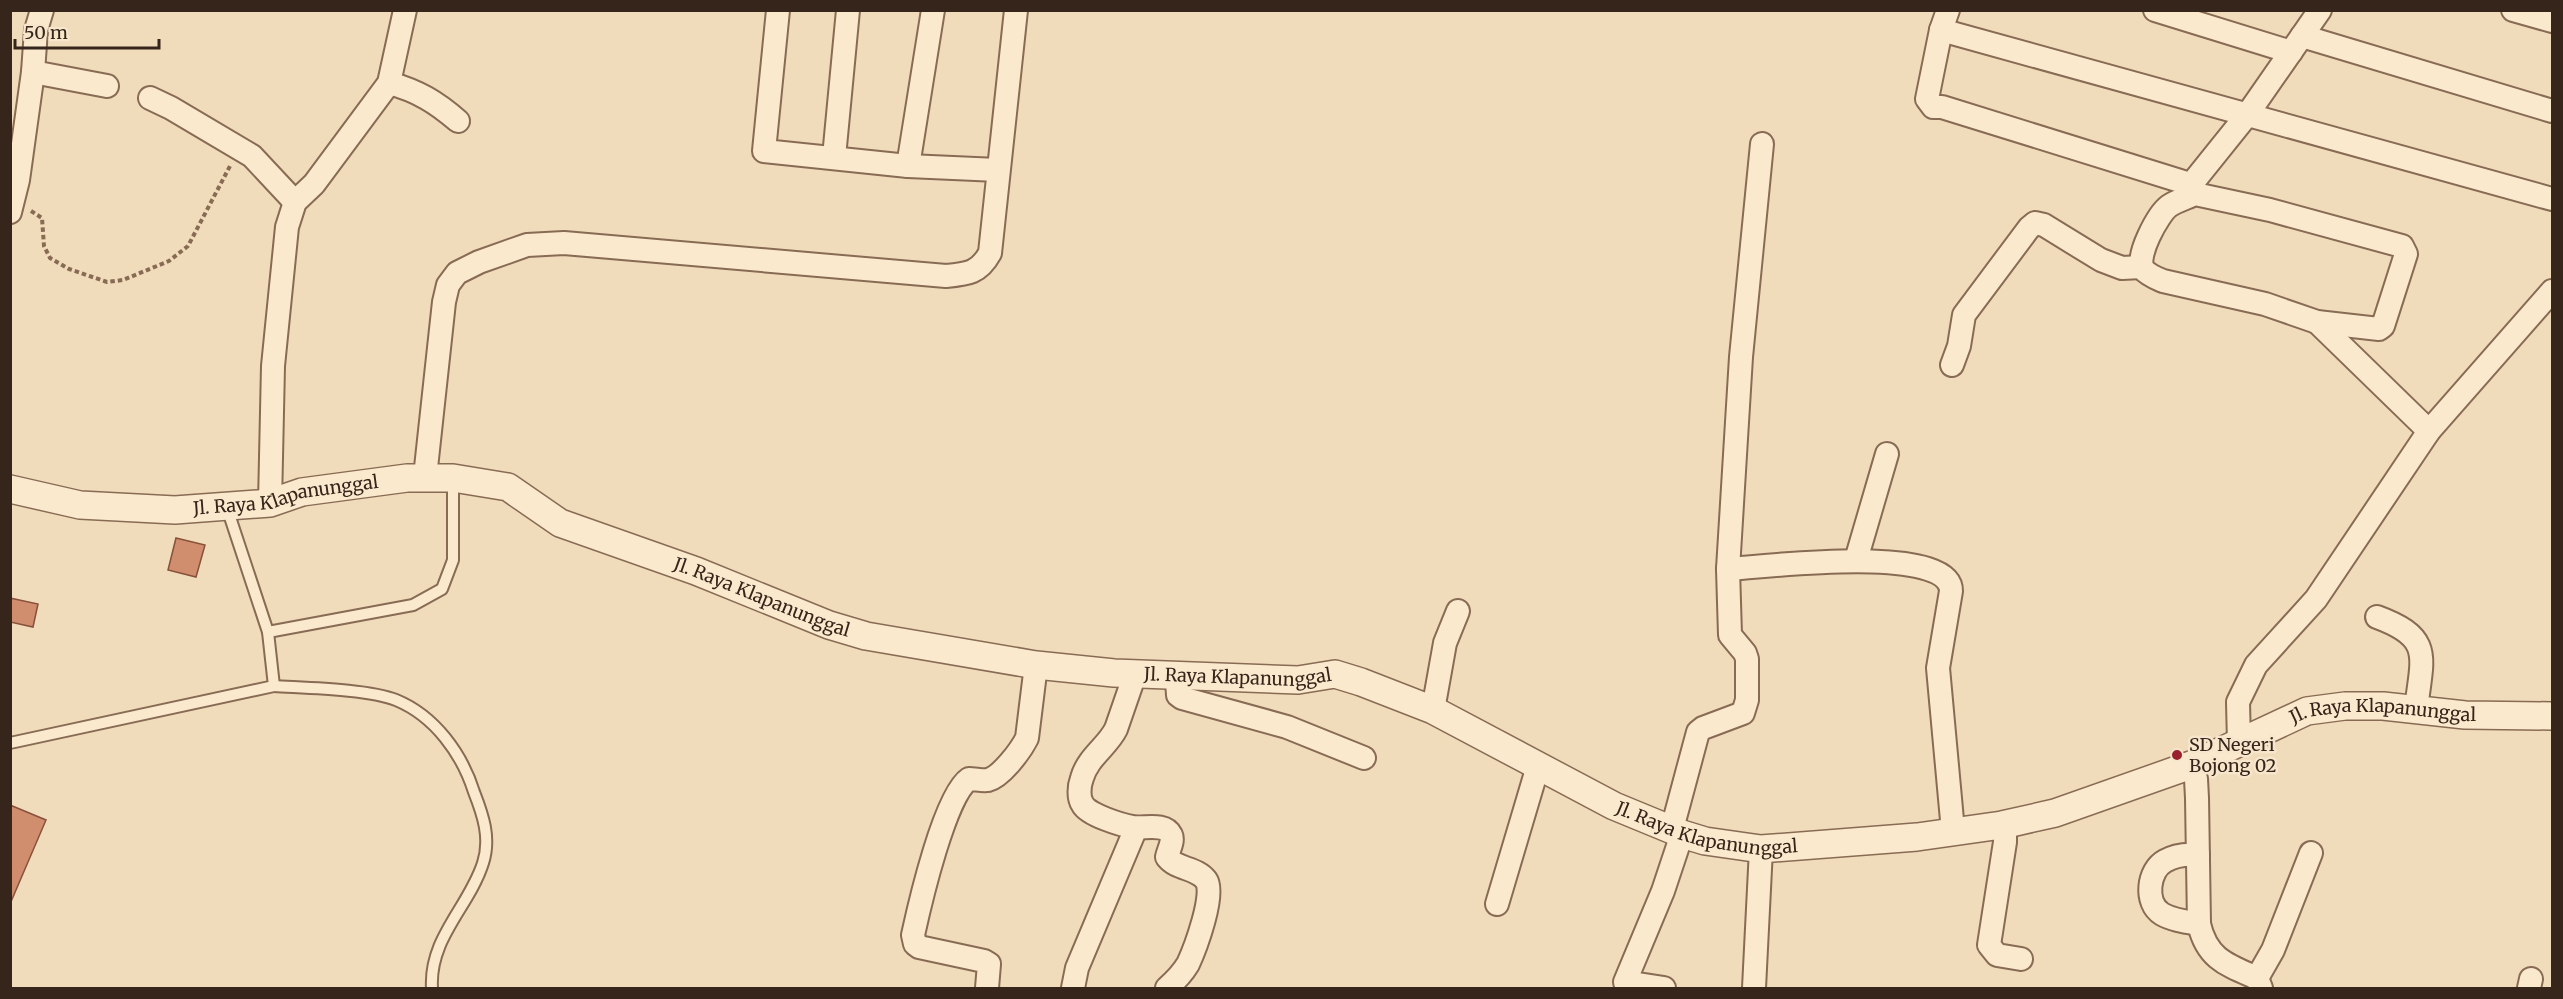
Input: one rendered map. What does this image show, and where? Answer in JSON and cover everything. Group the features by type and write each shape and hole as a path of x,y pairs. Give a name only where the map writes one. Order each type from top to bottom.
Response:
{"street":[{"path":"12,208 14,179 33,72 36,30 42,10"},
{"path":"270,504 273,366 287,227 296,202 314,184 389,83 405,10"},
{"path":"778,10 764,151 908,166 998,170"},
{"path":"834,157 848,10"},
{"path":"908,166 933,10"},
{"path":"425,477 444,302 448,285 457,273 489,258 527,245 564,243 946,276 966,274 982,267 990,253 1017,10"},
{"path":"2155,10 2553,111"},
{"path":"2320,10 2247,116 2194,189 2168,206 2154,227 2140,256 2142,267 2152,276 2163,281 2265,304 2317,322 2379,329 2383,326 2406,254 2402,246 2194,189 1942,107 1933,107 1927,99 1944,20 2247,116 2553,199"},
{"path":"2513,10 2553,21"},
{"path":"33,72 107,86"},
{"path":"389,83 412,89 440,106 458,122"},
{"path":"150,98 252,156 296,202"},
{"path":"1664,988 1624,985 1663,891 1698,732 1702,728 1737,716 1746,708 1747,659 1745,653 1730,635 1728,569 1741,357 1762,144"},
{"path":"1952,365 1959,346 1964,315 2029,228 2036,223 2044,225 2101,260 2122,268 2142,267"},
{"path":"2239,743 2238,702 2256,665 2316,599 2429,430 2553,291"},
{"path":"2317,322 2429,430"},
{"path":"1856,560 1887,454"},
{"name":"Jl. Raya Klapanunggal","path":"10,489 80,505 175,510 270,504 302,492 425,477 453,478 508,487 560,523 696,571 829,625 866,636 1036,665 1135,674 1298,680 1335,674 1380,688 1433,710 1614,806 1705,841 1761,849 1917,837 2002,825 2074,808 2191,765 2307,711 2346,706 2416,709 2465,715 2553,716"},
{"path":"1728,569 1856,560 1917,564 1941,573 1950,582 1951,591 1938,668 1953,831"},
{"path":"1433,710 1445,643 1458,611"},
{"path":"2377,617 2400,626 2412,635 2421,650 2416,709"},
{"path":"987,988 989,964 919,947 915,944 913,935 943,830 959,789 969,779 989,780 996,775 1015,757 1027,738 1036,665"},
{"path":"1135,674 1112,738 1089,761 1082,777 1079,793 1083,805 1097,815 1136,828 1148,826 1167,830 1172,836 1167,857 1172,864 1198,873 1208,884 1210,899 1189,962 1180,976 1167,988"},
{"path":"1187,676 1177,681 1178,695 1182,698 1275,723 1364,758"},
{"path":"2191,765 2196,779 2199,924 2202,938 2208,949 2223,963 2259,983 2311,853"},
{"path":"1497,904 1538,766"},
{"path":"2002,825 2005,829 2005,842 1989,945 1997,955 2022,959"},
{"path":"1073,988 1077,968 1136,828"},
{"path":"1754,988 1761,849"},
{"path":"2198,855 2185,854 2166,860 2156,868 2150,891 2151,900 2161,914 2199,924"}],"lane":[{"path":"268,632 412,605 442,588 453,560 453,478"},
{"path":"227,507 268,632 274,686"},
{"path":"10,743 274,686 364,693 395,700 416,711 434,726 458,753 483,817 487,840 483,864 434,956 432,988"}],"path":[{"path":"12,208 42,218 44,246 50,258 69,269 107,282 123,280 169,261 189,246 234,158"}],"building":[{"path":"176,538 205,545 196,577 168,570"},
{"path":"10,598 38,604 33,627 10,622"},
{"path":"10,805 46,820 10,904"}],"place":[{"name":"SD Negeri Bojong 02","path":"2177,755"}]}
